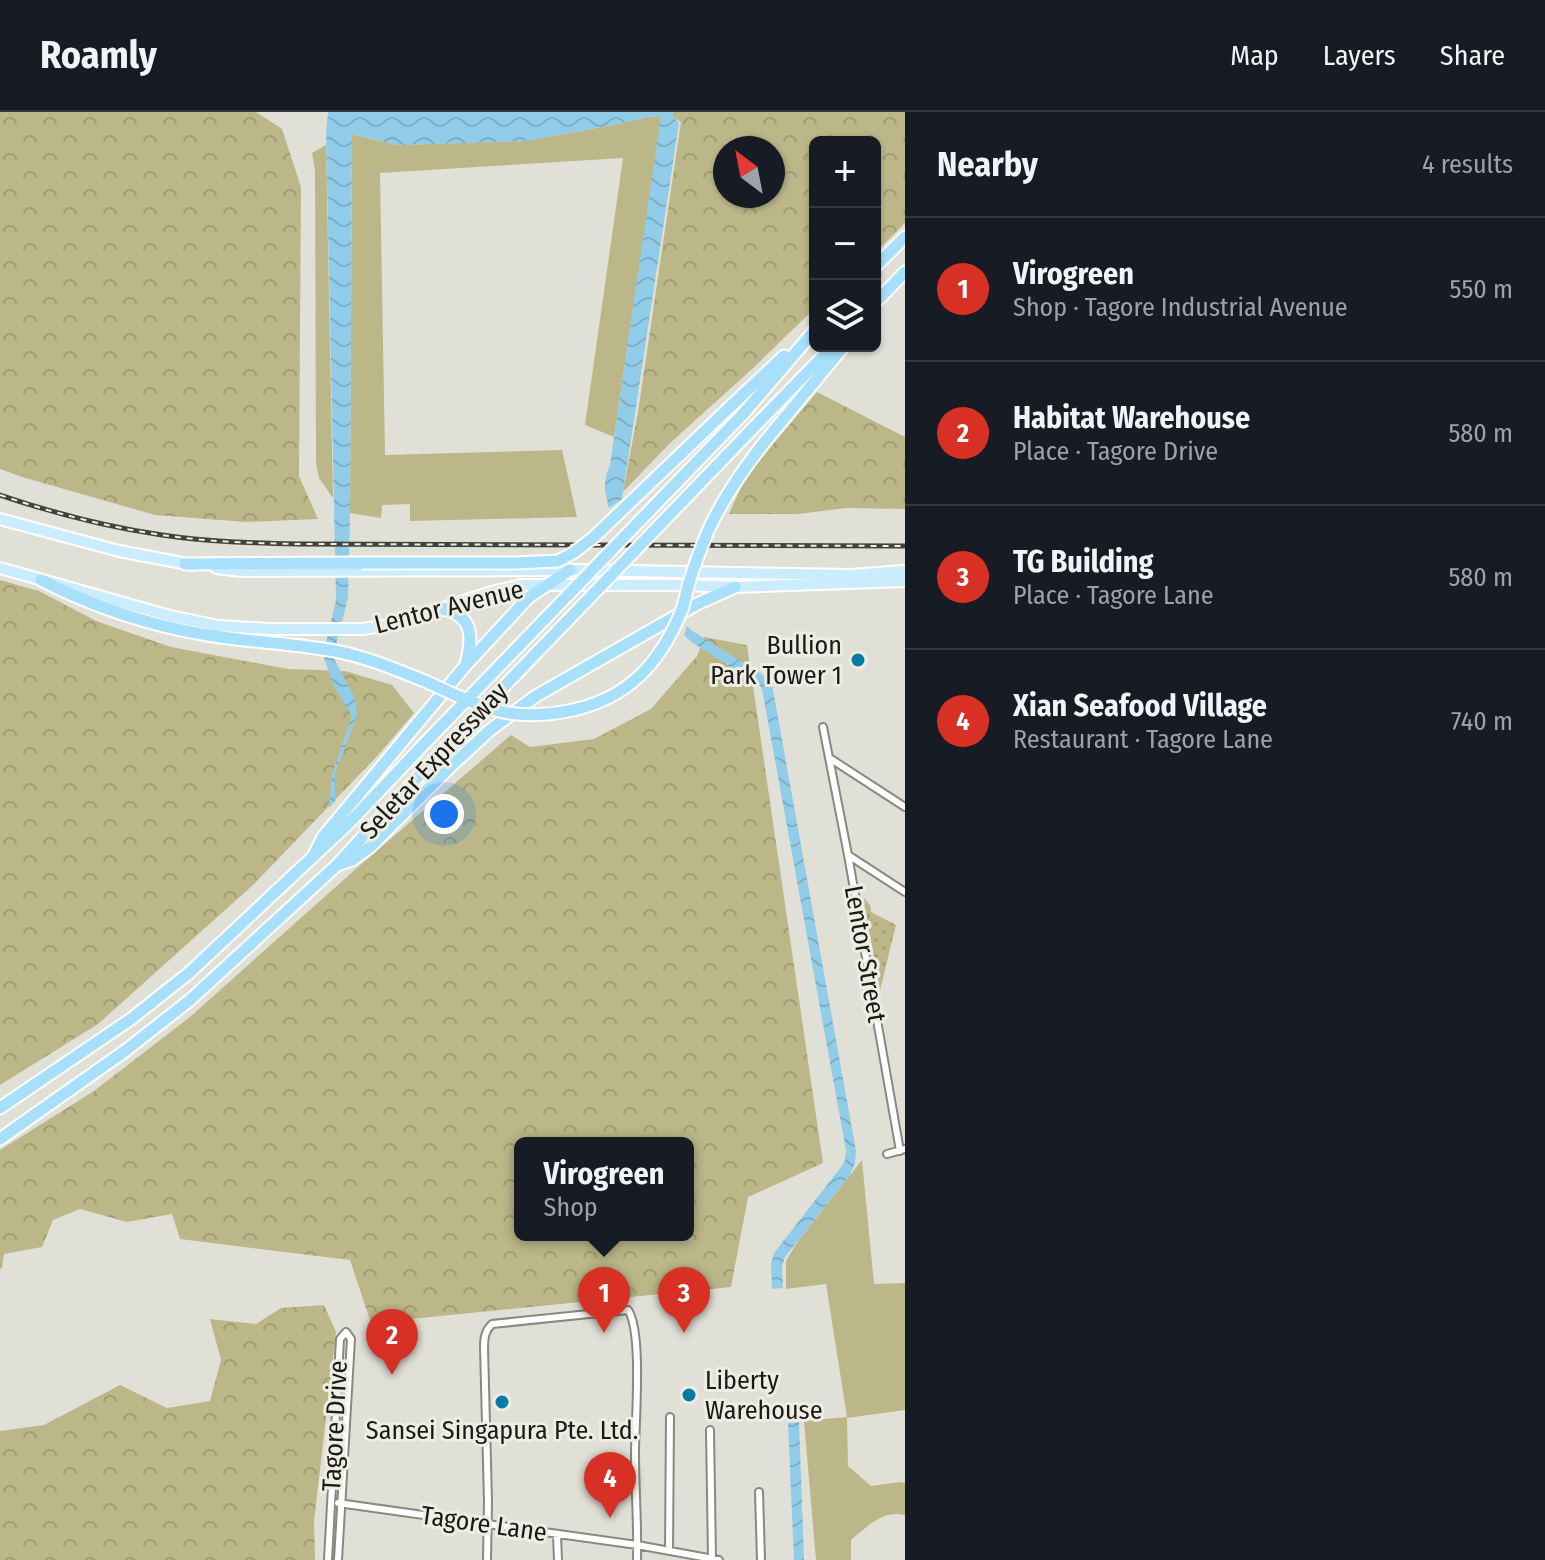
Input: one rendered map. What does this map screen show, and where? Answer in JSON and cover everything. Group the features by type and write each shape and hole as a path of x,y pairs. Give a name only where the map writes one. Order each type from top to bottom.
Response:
{"highway":[{"path":"881,261 905,237"},
{"path":"881,297 905,272"},
{"name":"Seletar Expressway","path":"0,1108 131,1019 189,973 314,858 744,413 809,336"},
{"path":"185,564 326,567 558,561 594,537 804,341"},
{"name":"Seletar Expressway","path":"0,1139 125,1051 190,1000 336,866 439,754 827,352"},
{"path":"41,580 130,618 201,634 356,656 494,710 531,714 565,712 599,703 636,680 656,657 681,611 707,533 724,499 744,468 839,352"},
{"path":"314,858 323,837 466,665 529,597 570,570"},
{"path":"336,866 352,860 370,847 490,730 536,696 697,604 735,587"},
{"path":"442,609 458,614 467,624 471,637 466,665"}],"main road":[{"path":"0,519 119,551 185,564"},
{"name":"Lentor Avenue","path":"326,567 359,570 836,575 905,571"},
{"name":"Lentor Avenue","path":"0,568 170,616 218,626 323,630 362,629 407,621 503,588 546,585 735,587 905,581"},
{"path":"680,585 682,571"}],"street":[{"name":"Lentor Street","path":"823,727 902,1150 887,1154"},
{"path":"830,758 905,807"},
{"path":"848,855 905,892"},
{"path":"487,1560 484,1347 487,1328 492,1324 628,1310 634,1324 636,1374 637,1560"},
{"name":"Tagore Drive","path":"328,1560 340,1339 346,1332 351,1339 338,1560"},
{"path":"669,1551 670,1417"},
{"name":"Tagore Lane","path":"331,1502 716,1559 710,1430"},
{"path":"759,1492 761,1560"},
{"path":"557,1535 558,1560"}],"green space":[{"path":"0,112 256,112 282,129 301,187 299,476 318,519 246,522 155,515 0,469"},
{"path":"674,112 905,112 905,223 881,247 881,136 809,136 809,314 669,444 623,492 638,412 681,122 672,116"},
{"path":"662,116 614,437 585,425 623,158 380,173 385,455 562,450 577,517 410,521 410,504 382,505 381,518 350,513 352,134 397,145 525,141"},
{"path":"326,145 333,498 319,478 316,463 315,171 312,153"},
{"path":"817,392 905,437 905,509 846,508 798,514 729,514 746,476"},
{"path":"0,580 39,591 96,621 171,647 288,669 345,671 392,685 414,713 380,753 253,885 98,1024 0,1085"},
{"path":"704,637 747,645 823,1163 748,1197 731,1287 371,1323 350,1260 180,1239 172,1214 127,1222 80,1209 53,1220 42,1247 4,1254 0,1269 0,1150 94,1091 190,1017 511,735 530,747 594,739 651,709 697,656"},
{"path":"863,897 870,905 871,912 896,925 880,990"},
{"path":"862,1160 874,1284 905,1283 905,1410 847,1418 848,1466 871,1486 905,1483 905,1515 882,1517 863,1529 851,1540 851,1560 816,1560 804,1421 847,1417 826,1284 786,1289 786,1261 798,1241"},
{"path":"324,1305 336,1332 314,1521 315,1560 0,1560 0,1431 44,1425 120,1385 167,1408 210,1401 221,1360 210,1319 256,1324 281,1308"}],"water":[{"path":"328,112 674,112 673,116 679,123 622,499 609,508 605,482 661,116 525,141 397,145 352,134 348,598 333,657 354,696 357,715 335,774 335,801 329,808 332,774 352,716 333,684 323,655 336,600"},
{"path":"687,626 772,684 856,1151 850,1175 785,1257 782,1266 783,1288 772,1289 774,1253 841,1167 846,1150 762,689 690,641 684,635"},
{"path":"799,1422 804,1560 794,1560 788,1423"}],"railway":[{"path":"0,495 121,528 230,542 905,546"}],"place":[{"name":"Bullion Park Tower 1","path":"858,660"},
{"name":"Virogreen","path":"604,1333"},
{"name":"TG Building","path":"684,1333"},
{"name":"Habitat Warehouse","path":"392,1375"},
{"name":"Liberty Warehouse","path":"689,1395"},
{"name":"Sansei Singapura Pte. Ltd.","path":"502,1402"},
{"name":"Xian Seafood Village","path":"610,1518"}]}
